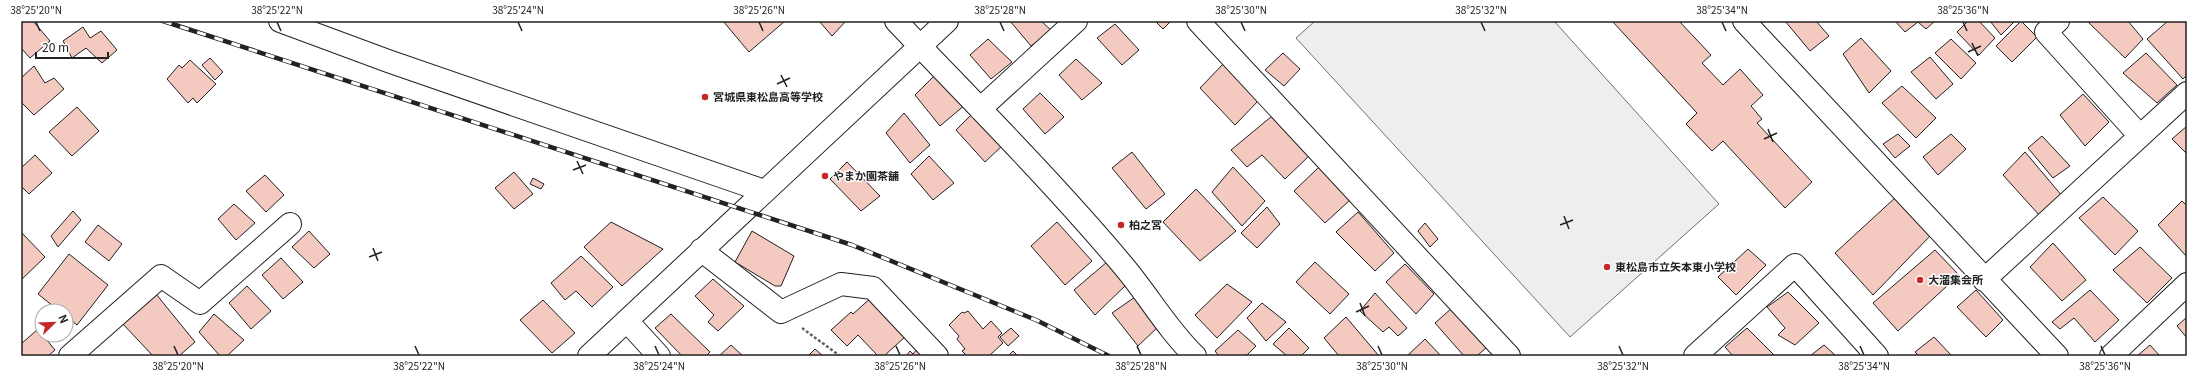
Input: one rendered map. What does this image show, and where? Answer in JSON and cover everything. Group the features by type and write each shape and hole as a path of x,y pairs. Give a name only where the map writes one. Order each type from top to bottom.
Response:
{"street":[{"path":"280,21 388,61 764,191"},
{"path":"896,21 980,109 1122,264 1179,341 1195,356"},
{"path":"589,356 947,21"},
{"path":"980,109 1076,21"},
{"path":"1198,21 1509,356"},
{"path":"1744,21 1984,280 2057,356"},
{"path":"2058,21 2046,32 2140,136"},
{"path":"1984,280 2187,93"},
{"path":"70,356 162,276 200,303 290,224"},
{"path":"701,250 781,312 841,284 873,288 937,356"},
{"path":"1695,356 1795,265 1877,356"},
{"path":"2111,356 2187,284"},
{"path":"627,321 659,356"}],"path":[{"path":"781,312 840,356"}],"shaded area":[{"path":"1315,21 1554,21 1719,204 1570,337 1296,38"}],"building":[{"path":"21,21 33,21 50,41 30,58 21,48"},
{"path":"723,21 785,21 749,52"},
{"path":"819,21 846,21 832,36"},
{"path":"1010,21 1041,21 1052,31 1031,46"},
{"path":"1155,21 1171,21 1163,29"},
{"path":"1612,21 1679,21 1711,55 1702,63 1723,85 1740,69 1763,95 1751,106 1762,119 1757,123 1812,182 1785,208 1723,141 1712,151 1686,124 1697,113"},
{"path":"1785,21 1816,21 1829,36 1810,51"},
{"path":"1895,21 1935,21 1926,29 1918,22 1905,32"},
{"path":"1968,21 1979,21 1995,38 1979,55 1957,32"},
{"path":"1990,21 2015,21 2001,35"},
{"path":"2021,21 2037,37 2012,62 1996,46"},
{"path":"2087,21 2128,21 2143,39 2125,58"},
{"path":"2168,21 2187,21 2187,75 2183,79 2147,39"},
{"path":"1115,24 1139,50 1122,65 1097,38"},
{"path":"83,27 90,38 101,31 117,50 102,63 86,48 72,58 63,41"},
{"path":"1861,38 1891,71 1869,93 1843,54"},
{"path":"988,39 1012,62 991,79 970,55"},
{"path":"1951,39 1976,63 1961,79 1935,53"},
{"path":"1283,53 1300,69 1284,86 1265,70"},
{"path":"2146,53 2177,85 2157,103 2123,73"},
{"path":"1930,57 1953,84 1936,99 1911,72"},
{"path":"210,58 223,72 215,80 202,65"},
{"path":"1076,59 1102,83 1082,100 1059,75"},
{"path":"190,60 216,84 197,103 193,98 188,103 167,79 179,65 182,68"},
{"path":"1225,62 1259,100 1235,125 1200,88"},
{"path":"34,66 45,83 54,78 64,89 34,115 21,102 21,78"},
{"path":"936,74 966,104 940,126 915,95"},
{"path":"1902,86 1936,118 1916,138 1882,103"},
{"path":"1040,93 1064,117 1045,134 1023,109"},
{"path":"2083,94 2109,122 2085,146 2060,115"},
{"path":"77,107 99,131 72,156 49,132"},
{"path":"904,113 930,145 910,163 886,133"},
{"path":"972,114 1003,145 985,162 956,130"},
{"path":"1272,116 1309,156 1285,179 1262,155 1247,167 1231,150"},
{"path":"2187,126 2187,154 2172,139"},
{"path":"1898,134 1910,146 1895,158 1883,144"},
{"path":"1951,134 1966,149 1938,175 1923,157"},
{"path":"2042,136 2070,166 2053,178 2028,148"},
{"path":"1132,152 1165,194 1146,209 1112,168"},
{"path":"2025,152 2063,197 2040,216 2003,175"},
{"path":"35,155 52,173 29,194 21,186 21,168"},
{"path":"929,156 954,183 933,200 911,174"},
{"path":"847,162 880,196 861,211 830,179"},
{"path":"1233,167 1265,201 1242,226 1212,192"},
{"path":"1319,167 1350,200 1325,223 1294,191"},
{"path":"514,172 533,194 514,209 495,188"},
{"path":"265,175 284,195 266,212 246,191"},
{"path":"533,178 544,184 541,189 530,184"},
{"path":"1196,189 1236,231 1200,261 1163,222"},
{"path":"1896,197 1931,235 1873,295 1835,253"},
{"path":"2103,197 2138,231 2115,255 2079,218"},
{"path":"2182,201 2187,206 2187,257 2158,225"},
{"path":"234,204 255,223 236,240 218,219"},
{"path":"1267,207 1280,224 1257,248 1241,233"},
{"path":"73,211 81,220 58,247 51,236"},
{"path":"1358,212 1394,253 1375,271 1336,232"},
{"path":"611,222 663,249 622,286 584,247"},
{"path":"1057,222 1092,261 1065,285 1031,246"},
{"path":"1425,223 1438,239 1430,247 1418,231"},
{"path":"98,225 122,244 109,261 85,242"},
{"path":"309,231 330,254 314,268 292,247"},
{"path":"752,231 794,256 781,286 775,286 735,262"},
{"path":"21,232 45,257 21,280"},
{"path":"2053,243 2086,280 2062,301 2030,267"},
{"path":"2140,247 2172,278 2147,303 2113,270"},
{"path":"1748,249 1766,265 1736,295 1718,277"},
{"path":"1935,250 1959,275 1898,331 1873,303"},
{"path":"69,254 108,285 77,325 74,323 74,303 49,303 38,294"},
{"path":"581,256 613,287 592,307 576,291 565,300 551,283"},
{"path":"281,258 303,282 283,299 262,275"},
{"path":"1107,262 1127,284 1095,315 1074,290"},
{"path":"1315,262 1349,294 1330,314 1296,282"},
{"path":"1405,264 1434,294 1416,314 1386,282"},
{"path":"713,279 744,306 718,331 708,322 714,315 695,296"},
{"path":"1227,284 1252,302 1217,338 1195,315"},
{"path":"247,286 271,311 251,329 229,303"},
{"path":"1976,290 2003,320 1986,337 1957,307"},
{"path":"2090,290 2119,320 2095,342 2074,318 2060,329 2052,322"},
{"path":"1788,292 1819,323 1795,345 1778,335 1785,328 1767,307"},
{"path":"1375,293 1407,328 1398,336 1389,327 1383,332 1360,311"},
{"path":"156,294 195,342 179,356 153,356 122,323"},
{"path":"873,296 905,337 884,356 878,356 858,335 847,346 831,330 851,312 853,314"},
{"path":"1135,297 1159,326 1138,346 1112,313"},
{"path":"543,300 575,333 552,353 520,320"},
{"path":"1262,303 1286,322 1266,341 1247,318"},
{"path":"1453,307 1488,346 1477,356 1464,356 1435,323"},
{"path":"968,311 983,329 991,321 1002,333 998,337 1003,343 989,356 967,356 962,351 965,349 957,339 959,336 949,325 962,312 964,313"},
{"path":"214,314 244,340 227,356 220,356 199,332"},
{"path":"671,314 710,352 706,356 682,356 655,328"},
{"path":"1346,317 1379,356 1339,356 1324,338"},
{"path":"2187,317 2187,338 2177,326"},
{"path":"1011,328 1019,336 1008,346 1000,337"},
{"path":"1289,328 1309,348 1301,356 1287,356 1273,344"},
{"path":"1747,328 1775,356 1733,356 1725,347"},
{"path":"1238,330 1256,346 1246,356 1219,356 1215,351"},
{"path":"34,333 34,343 49,343 55,350 48,356 21,356 21,344"},
{"path":"1934,337 1952,356 1919,356 1915,352"},
{"path":"1425,339 1441,356 1407,356"},
{"path":"731,345 743,356 719,356"},
{"path":"1824,345 1836,356 1810,356"},
{"path":"2150,345 2160,356 2137,356"},
{"path":"919,347 928,356 906,356 910,351 913,354"},
{"path":"815,349 823,356 808,356"},
{"path":"1013,351 1018,356 1008,356"}],"railway":[{"path":"163,21 852,245 1036,320 1109,356"}],"place":[{"name":"宮城県東松島高等学校","path":"705,97"},
{"name":"やまか園茶舗","path":"825,176"},
{"name":"柏之宮","path":"1121,225"},
{"name":"東松島市立矢本東小学校","path":"1607,267"},
{"name":"大溜集会所","path":"1920,280"}]}
